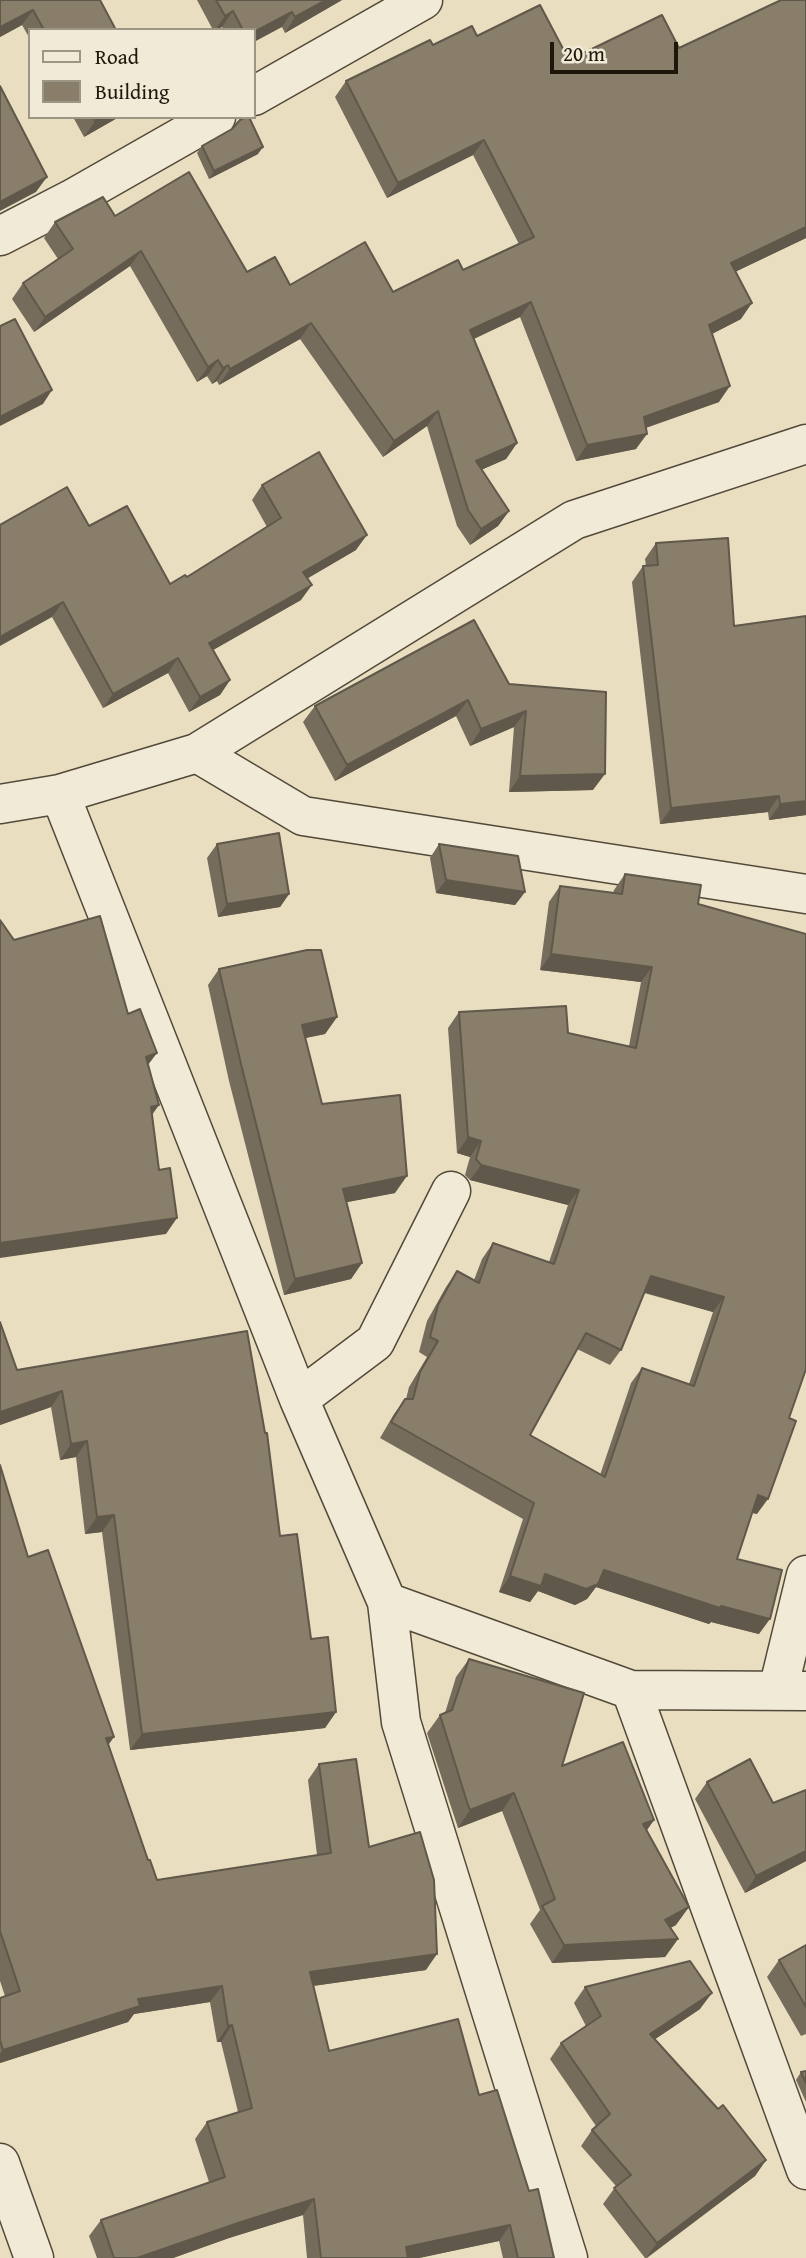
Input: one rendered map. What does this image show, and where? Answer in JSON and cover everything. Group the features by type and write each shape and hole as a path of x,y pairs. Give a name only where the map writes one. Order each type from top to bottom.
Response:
{"street":[{"path":"256,95 423,0"},
{"path":"0,236 72,199 212,119"},
{"path":"0,804 60,794 197,753 574,520 806,444"},
{"path":"197,753 303,816 806,894"},
{"path":"60,794 299,1399 387,1602 401,1723 568,2258"},
{"path":"299,1399 375,1342 451,1191"},
{"path":"387,1602 631,1690 792,1691 806,1575"},
{"path":"631,1690 806,2170"},
{"path":"0,2163 34,2258"}],"building":[{"path":"0,0 100,0 115,28 43,28 33,10 0,27"},
{"path":"216,0 326,0 295,17 292,12 256,31 256,28 242,28 233,11 225,16"},
{"path":"781,0 806,0 806,227 731,263 752,303 709,325 730,386 644,417 647,434 587,445 531,302 470,330 517,443 476,461 509,511 481,529 468,510 438,411 394,441 311,323 230,369 228,365 223,368 218,360 208,367 141,251 45,317 23,283 73,249 55,222 103,197 115,216 189,172 247,272 275,257 290,285 365,242 393,292 458,260 463,270 534,237 484,140 398,183 346,81 430,40 433,45 472,26 477,36 540,5 569,60 662,15 679,48"},
{"path":"0,86 47,177 0,202"},
{"path":"250,119 263,147 214,171 202,146 232,129 240,120"},
{"path":"15,319 52,390 0,417 0,326"},
{"path":"319,452 367,535 303,572 312,585 209,643 230,680 200,697 178,658 113,694 63,602 0,637 0,525 67,487 89,526 127,506 170,584 185,575 187,577 281,518 262,485"},
{"path":"728,538 734,626 806,616 806,801 780,804 779,796 671,808 643,566 658,565 656,543"},
{"path":"474,620 509,684 606,692 605,774 520,776 526,711 481,729 468,700 347,765 315,706"},
{"path":"279,833 289,894 227,904 217,844"},
{"path":"439,844 518,856 525,892 446,880"},
{"path":"625,874 701,885 698,904 806,934 806,1369 789,1418 796,1421 768,1499 758,1495 737,1559 782,1570 770,1619 721,1606 720,1608 604,1570 598,1584 586,1589 545,1574 541,1586 510,1576 534,1503 391,1422 405,1399 413,1399 420,1372 438,1341 430,1337 438,1305 457,1271 479,1283 493,1243 554,1264 579,1190 481,1165 476,1159 481,1141 468,1137 459,1012 566,1006 568,1033 636,1048 652,967 551,954 560,886 622,894","holes":["651,1276 724,1297 694,1386 642,1368 605,1477 530,1435 586,1333 621,1350"]},
{"path":"100,916 128,1014 140,1009 157,1053 146,1057 159,1105 151,1107 159,1170 170,1168 177,1218 0,1243 0,920 14,940"},
{"path":"307,950 321,950 337,1017 302,1025 322,1104 400,1095 407,1176 343,1189 362,1263 295,1279 219,969"},
{"path":"0,1322 17,1370 247,1331 267,1433 280,1536 297,1534 311,1639 328,1637 336,1712 142,1734 114,1515 97,1517 87,1441 71,1444 62,1391 0,1412"},
{"path":"0,1465 28,1557 48,1550 114,1737 106,1738 157,1880 331,1853 319,1764 356,1759 369,1847 420,1832 434,1880 437,1954 310,1972 329,2051 458,2019 479,2095 497,2090 529,2191 538,2189 554,2258 518,2258 510,2225 406,2247 408,2258 321,2258 314,2199 137,2258 114,2258 101,2220 225,2177 207,2122 252,2108 232,2025 228,2026 222,1986 138,1999 140,2006 3,2050 0,2040 0,1998 20,1991 0,1931"},
{"path":"469,1659 584,1693 562,1766 623,1742 654,1820 643,1824 689,1907 665,1920 678,1939 564,1945 542,1906 555,1899 514,1793 470,1810 467,1802 440,1715 452,1710"},
{"path":"750,1759 773,1803 806,1790 806,1851 756,1876 707,1782"},
{"path":"806,1945 806,2007 779,1960"},
{"path":"690,1961 712,1993 650,2034 718,2109 723,2105 766,2160 657,2243 614,2188 631,2175 592,2130 610,2114 561,2043 601,2016 585,1987"}]}
